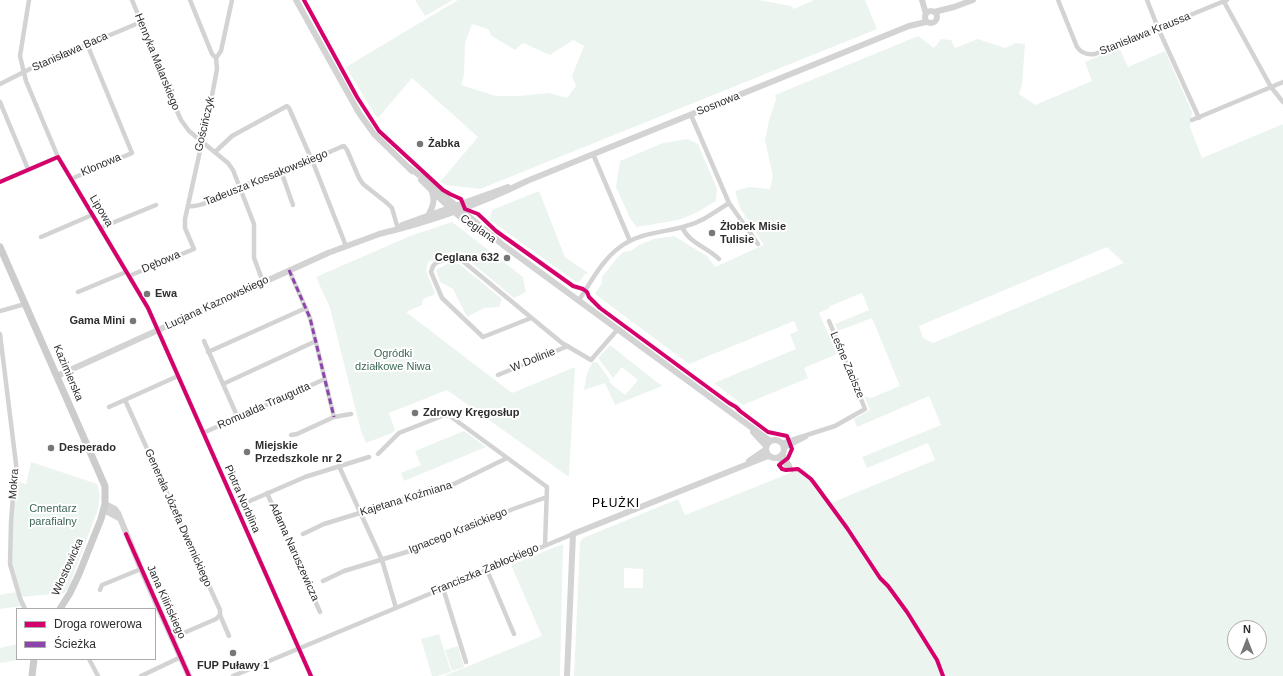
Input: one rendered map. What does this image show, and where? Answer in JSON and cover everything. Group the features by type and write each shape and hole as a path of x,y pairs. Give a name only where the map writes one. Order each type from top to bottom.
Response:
{"main road":[{"name":"Kazimierska","path":"0,246 103,480 106,494 105,507"},
{"name":"Włostowicka","path":"61,608 79,574 105,507"},
{"path":"32,676 34,660"}],"street":[{"name":"Lipowa","path":"29,0 20,52 24,73 58,158 145,303 157,330"},
{"name":"Henryka Malarskiego","path":"132,0 177,113 189,131 215,152 233,170 254,224 254,258 263,282"},
{"path":"190,0 212,54 216,58"},
{"name":"Gościńczyk","path":"194,249 185,225 216,72 216,58 222,48 232,0"},
{"path":"296,0 359,113 374,134 431,190 455,208"},
{"path":"924,0 936,15 937,19"},
{"path":"924,0 925,18 932,24 954,7"},
{"path":"925,18 929,11 933,12 954,7 973,0"},
{"name":"Stanisława Kraussa","path":"1058,0 1078,47 1080,51 1085,54 1095,54 1225,0"},
{"path":"1146,0 1198,118"},
{"path":"1225,0 1270,87 1283,102"},
{"name":"Sosnowa","path":"455,208 691,115 909,26 925,18"},
{"name":"Stanisława Baca","path":"0,84 34,67 141,22"},
{"name":"Klonowa","path":"71,179 132,153 87,44"},
{"path":"1192,120 1283,82"},
{"path":"0,102 28,169"},
{"path":"215,152 232,136 287,106 312,159 346,246"},
{"path":"691,115 729,203 758,244"},
{"name":"Tadeusza Kossakowskiego","path":"188,206 198,205 344,146 363,184 390,205 398,228"},
{"path":"593,154 630,241"},
{"path":"0,182 28,169 58,158"},
{"path":"410,168 434,187 455,208"},
{"path":"281,171 294,205"},
{"name":"Sosnowa","path":"455,208 475,204 526,181"},
{"path":"429,214 434,204 431,190"},
{"path":"579,300 607,259 620,247 630,241 650,233 682,228 704,219 729,203"},
{"path":"473,220 471,215 475,204"},
{"path":"100,228 156,205"},
{"name":"Lucjana Kaznowskiego","path":"398,228 429,214 455,208"},
{"name":"Lucjana Kaznowskiego","path":"57,376 289,270 346,246 455,208"},
{"name":"Ceglana","path":"455,208 473,220 502,245 579,300 747,425 767,448"},
{"name":"Ceglana","path":"455,208 487,237 502,245"},
{"path":"41,237 92,215"},
{"path":"682,228 685,235 712,252 719,259"},
{"name":"Dębowa","path":"78,292 194,249"},
{"path":"531,318 483,337 442,298 431,272 433,266 436,263 452,257 459,258 531,318 568,346 591,360 618,329"},
{"path":"289,270 306,308 316,341 334,417"},
{"path":"0,311 25,304"},
{"path":"208,352 306,308"},
{"name":"Leśne Zacisze","path":"782,451 812,434 835,426 865,409 829,321"},
{"name":"Piotra Norblina","path":"157,330 311,676"},
{"name":"Mokra","path":"0,334 16,472 11,522 10,564 25,608"},
{"path":"204,341 238,418"},
{"path":"223,384 316,341"},
{"name":"W Dolinie","path":"498,375 568,346"},
{"path":"109,407 178,376"},
{"name":"Romualda Traugutta","path":"203,433 325,379"},
{"name":"Generała Józefa Dwernickiego","path":"125,400 220,610 220,615 229,636"},
{"path":"291,435 297,434 334,417 351,414"},
{"path":"378,454 399,433 446,415 450,416 545,485 547,489 545,545"},
{"path":"776,440 782,451 774,458 767,448 776,440"},
{"name":"Franciszka Zabłockiego","path":"233,676 245,674 299,648 545,545 739,468 767,448"},
{"path":"236,507 305,477 368,457"},
{"name":"Kajetana Koźmiana","path":"302,534 324,524 454,484 507,458"},
{"path":"339,466 382,560 396,608"},
{"name":"Adama Naruszewicza","path":"267,493 320,612"},
{"name":"Ignacego Krasickiego","path":"323,581 344,571 423,547 484,520 547,497"},
{"name":"Jana Kilińskiego","path":"105,507 119,518 141,569 156,608"},
{"path":"567,676 573,534"},
{"path":"100,590 102,585 141,569"},
{"path":"487,570 514,634"},
{"path":"443,588 466,662"},
{"name":"Jana Kilińskiego","path":"157,612 172,638 189,676"},
{"path":"172,638 216,619 220,615"},
{"path":"141,676 181,657"},
{"path":"90,660 98,676"}],"green space":[{"path":"415,0 453,0 425,16"},
{"path":"458,0 759,0 791,6 794,9 814,0 865,0 877,29 480,189 446,185 440,182 478,137 412,78 378,118 346,67","holes":["472,24 488,29 492,36 515,50 523,43 550,55 573,40 584,46 572,76 576,86 567,98 549,93 519,96 496,96 461,85 464,75 465,43"]},
{"path":"918,36 934,48 941,39 951,40 955,48 978,39 1005,48 1016,43 1025,44 1022,85 1019,94 1035,105 1092,81 1085,62 1119,47 1128,67 1165,51 1192,112 1190,127 1202,158 1283,124 1283,676 574,676 580,542 583,538 678,499 685,515 803,468 818,484 831,503 935,460 928,443 867,468 862,457 941,425 929,396 857,427 854,419 870,410 864,396 871,398 900,386 872,318 838,331 835,324 869,310 862,293 830,306 828,309 819,313 837,354 804,368 808,378 743,405 714,383 796,349 790,334 798,331 794,321 689,364 595,294 602,283 602,277 623,252 631,251 639,245 654,239 674,236 707,256 715,267 764,245 740,208 735,191 749,187 770,189 773,176 765,140 769,120 776,99 775,95","holes":["1107,247 1124,263 933,343 923,338 919,326","624,568 643,569 643,588 624,588"]},
{"path":"688,139 698,144 717,189 716,201 696,213 678,220 637,227 631,220 616,187 620,161 663,143"},
{"path":"539,191 565,257 588,273 585,274 580,281 576,282 490,220 492,210"},
{"name":"Ogródki działkowe Niwa","path":"452,222 523,277 526,292 514,298 460,253 452,252 428,262 426,271 435,293 423,299 422,305 406,312 512,393 575,367 569,477 447,390 389,413 395,430 392,433 366,443 361,431 330,308 316,277 410,236"},
{"path":"451,262 459,264 502,299 499,307 484,308 467,317 453,289 440,282 436,270"},
{"path":"610,345 662,386 615,405 605,383 584,390 587,373 593,362 597,362 610,380 609,382 625,395 638,380 622,367 613,378 598,358"},
{"path":"464,431 486,447 404,481 401,473 421,465 415,451"},
{"name":"Cmentarz parafialny","path":"31,462 97,484 100,495 98,509 68,589 64,593 21,597 10,562 15,481 26,484"},
{"path":"563,544 560,676 444,676 542,636 511,565"},
{"path":"16,592 21,606 0,609 0,595"},
{"path":"439,634 451,672 432,676 421,639"},
{"path":"16,644 16,660 18,660 0,663 0,648"},
{"path":"458,646 464,667 452,671 445,650"}],"marked path":[{"path":"289,270 310,318 334,417"}],"cycle path":[{"path":"304,0 357,97 379,131 443,190 461,199 465,209 478,214 496,231 573,286 583,289 600,308 768,432 787,436 792,449 788,458 779,465 782,469 786,470 798,469 811,479 847,528 880,578 888,586 907,612 937,660 943,676"},
{"path":"0,182 58,157 148,308 311,676"},
{"path":"126,534 189,676"}],"place":[{"name":"Żabka","path":"420,144"},
{"name":"Żłobek Misie Tulisie","path":"712,233"},
{"name":"Ceglana 632","path":"507,258"},
{"name":"Ewa","path":"147,294"},
{"name":"Gama Mini","path":"133,321"},
{"name":"Zdrowy Kręgosłup","path":"415,413"},
{"name":"Desperado","path":"51,448"},
{"name":"Miejskie Przedszkole nr 2","path":"247,452"},
{"name":"FUP Puławy 1","path":"233,653"}],"district":[{"name":"PŁUŻKI","path":"616,504"}]}
